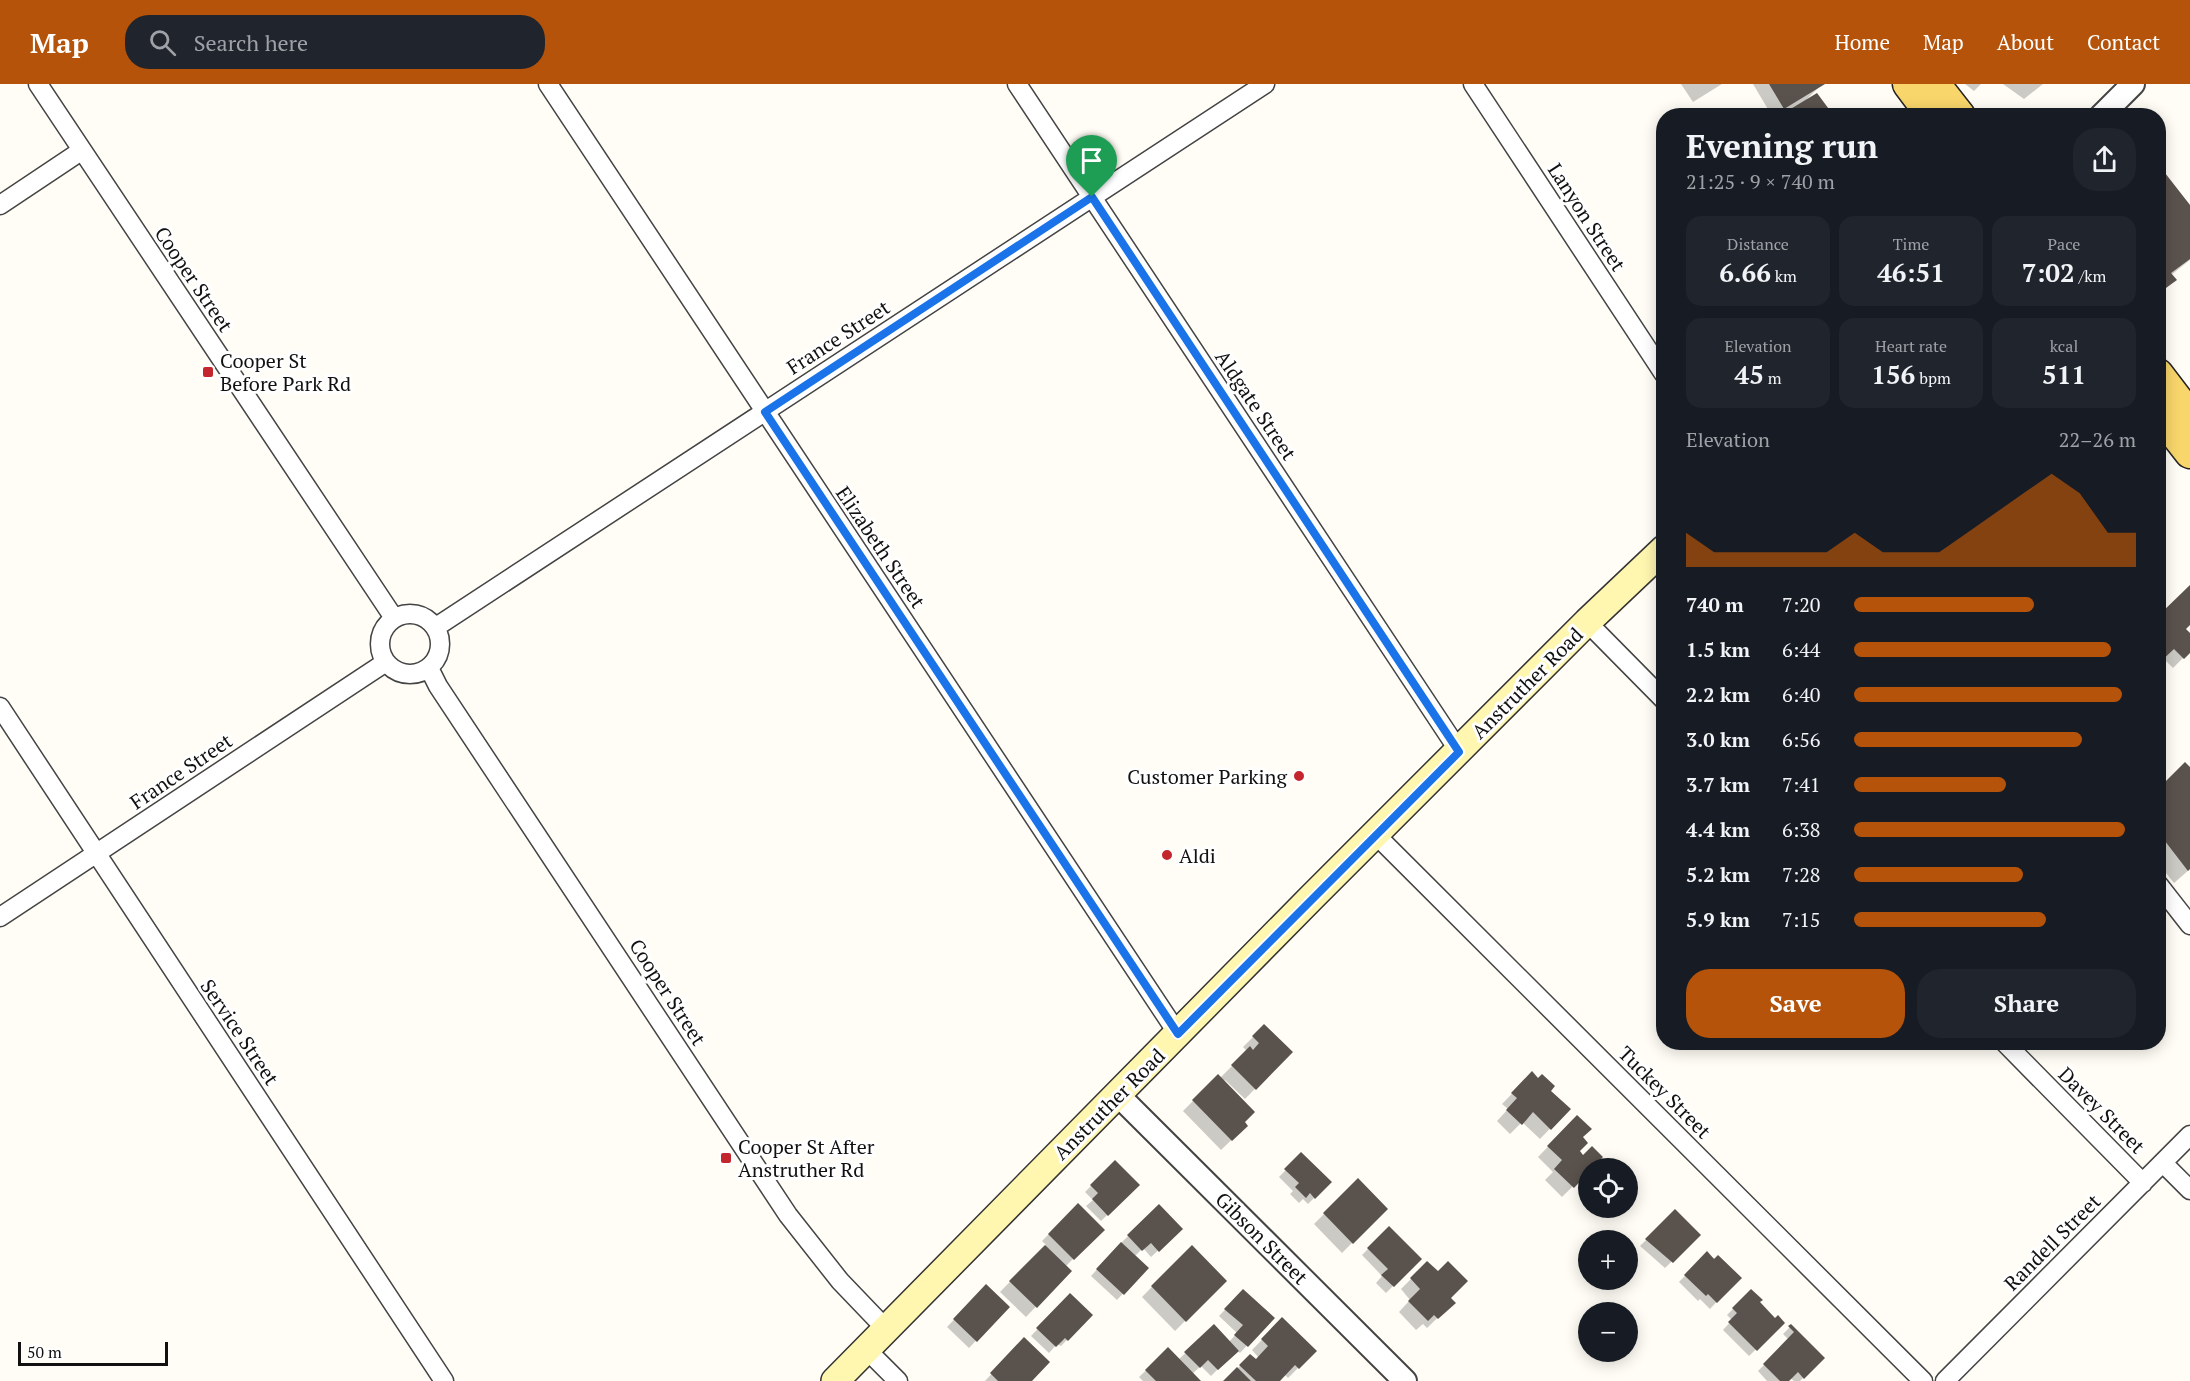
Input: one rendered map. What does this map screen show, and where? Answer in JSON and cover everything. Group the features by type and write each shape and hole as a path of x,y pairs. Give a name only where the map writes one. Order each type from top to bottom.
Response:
{"main road":[{"path":"1908,84 1926,108"},
{"path":"1935,84 1954,108"},
{"path":"2166,384 2190,416"},
{"path":"2166,422 2190,453"},
{"name":"Anstruther Road","path":"835,1381 1587,622 1656,557"}],"street":[{"name":"Cooper Street","path":"38,84 394,618"},
{"name":"Elizabeth Street","path":"548,84 1178,1034"},
{"name":"Aldgate Street","path":"1017,84 1459,752"},
{"name":"France Street","path":"435,627 1265,84"},
{"name":"Lanyon Street","path":"1473,84 1656,362"},
{"path":"2109,108 2133,84"},
{"path":"0,205 81,151"},
{"path":"412,614 429,620 435,627 441,644 439,653 429,668 421,673 411,675 401,673 386,662 381,653 382,633 394,618 412,614"},
{"path":"1587,622 1656,692"},
{"name":"France Street","path":"0,917 386,662"},
{"name":"Cooper Street","path":"429,668 438,686 788,1215 840,1281 886,1329"},
{"name":"Service Street","path":"0,707 444,1381"},
{"name":"Tuckey Street","path":"1376,835 1923,1381"},
{"path":"2166,894 2190,925"},
{"name":"Davey Street","path":"2012,1050 2143,1183"},
{"name":"Gibson Street","path":"1118,1095 1405,1381"},
{"name":"Randell Street","path":"1945,1381 2190,1135"},
{"name":"Davey Street","path":"2163,1163 2190,1190"},
{"path":"866,1349 898,1381"}],"building":[{"path":"1769,84 1825,84 1786,108 1783,108"},
{"path":"1817,93 1828,108 1792,108"},
{"path":"2166,174 2190,205 2190,259 2171,273 2177,280 2166,288"},
{"path":"2190,585 2190,625 2186,629 2190,633 2190,653 2184,659 2174,649 2166,656 2166,608"},
{"path":"2185,762 2190,767 2190,869 2188,871 2166,842 2166,781"},
{"path":"1264,1024 1293,1052 1256,1090 1231,1065 1250,1046 1253,1050 1259,1043 1252,1036"},
{"path":"1532,1071 1538,1078 1542,1074 1555,1086 1551,1091 1571,1109 1551,1130 1533,1112 1522,1125 1506,1110 1517,1098 1511,1093"},
{"path":"1218,1074 1255,1112 1245,1122 1248,1126 1232,1141 1192,1100"},
{"path":"1577,1115 1592,1129 1583,1137 1588,1143 1580,1151 1583,1155 1592,1146 1603,1157 1578,1158 1578,1184 1574,1188 1554,1169 1562,1160 1547,1146"},
{"path":"1301,1152 1332,1182 1315,1199 1310,1193 1306,1198 1295,1187 1299,1183 1284,1169"},
{"path":"1115,1160 1140,1185 1108,1216 1092,1199 1098,1193 1090,1185"},
{"path":"1358,1178 1388,1209 1353,1244 1323,1213"},
{"path":"1078,1203 1105,1230 1074,1260 1048,1234"},
{"path":"1159,1204 1183,1229 1159,1252 1151,1243 1142,1251 1127,1235"},
{"path":"1675,1209 1701,1235 1673,1263 1645,1239"},
{"path":"1389,1226 1422,1259 1394,1287 1381,1275 1388,1269 1367,1248"},
{"path":"1121,1242 1149,1268 1124,1295 1096,1269"},
{"path":"1045,1245 1072,1271 1037,1308 1009,1281"},
{"path":"1192,1245 1227,1281 1186,1322 1151,1286"},
{"path":"1707,1251 1714,1259 1718,1255 1742,1278 1717,1303 1684,1275"},
{"path":"1427,1261 1438,1271 1448,1261 1468,1281 1451,1298 1456,1303 1438,1319 1434,1315 1428,1321 1408,1301 1420,1289 1410,1278"},
{"path":"986,1284 1010,1307 977,1342 953,1319"},
{"path":"1243,1289 1275,1318 1248,1347 1234,1335 1243,1325 1224,1309"},
{"path":"1751,1289 1763,1300 1760,1302 1775,1318 1778,1315 1785,1323 1757,1351 1728,1322 1737,1313 1732,1308"},
{"path":"1070,1293 1093,1315 1068,1341 1065,1338 1056,1347 1036,1328"},
{"path":"1282,1317 1317,1351 1299,1369 1295,1365 1280,1381 1256,1381 1239,1365 1250,1354 1256,1359 1268,1346 1261,1339"},
{"path":"1214,1324 1239,1351 1218,1370 1208,1360 1200,1368 1184,1352"},
{"path":"1791,1324 1825,1358 1804,1379 1798,1372 1789,1381 1780,1381 1763,1364 1794,1332 1788,1326"},
{"path":"1024,1337 1050,1362 1032,1381 998,1381 990,1373"},
{"path":"1168,1347 1201,1381 1156,1381 1145,1370"},
{"path":"1237,1367 1251,1381 1223,1381"}],"place":[{"name":"Cooper St Before Park Rd","path":"208,372"},
{"name":"Customer Parking","path":"1299,776"},
{"name":"Aldi","path":"1167,855"},
{"name":"Cooper St After Anstruther Rd","path":"726,1158"}],"route":[{"path":"1092,197 1459,752 1178,1034 765,412 1092,197"}]}
